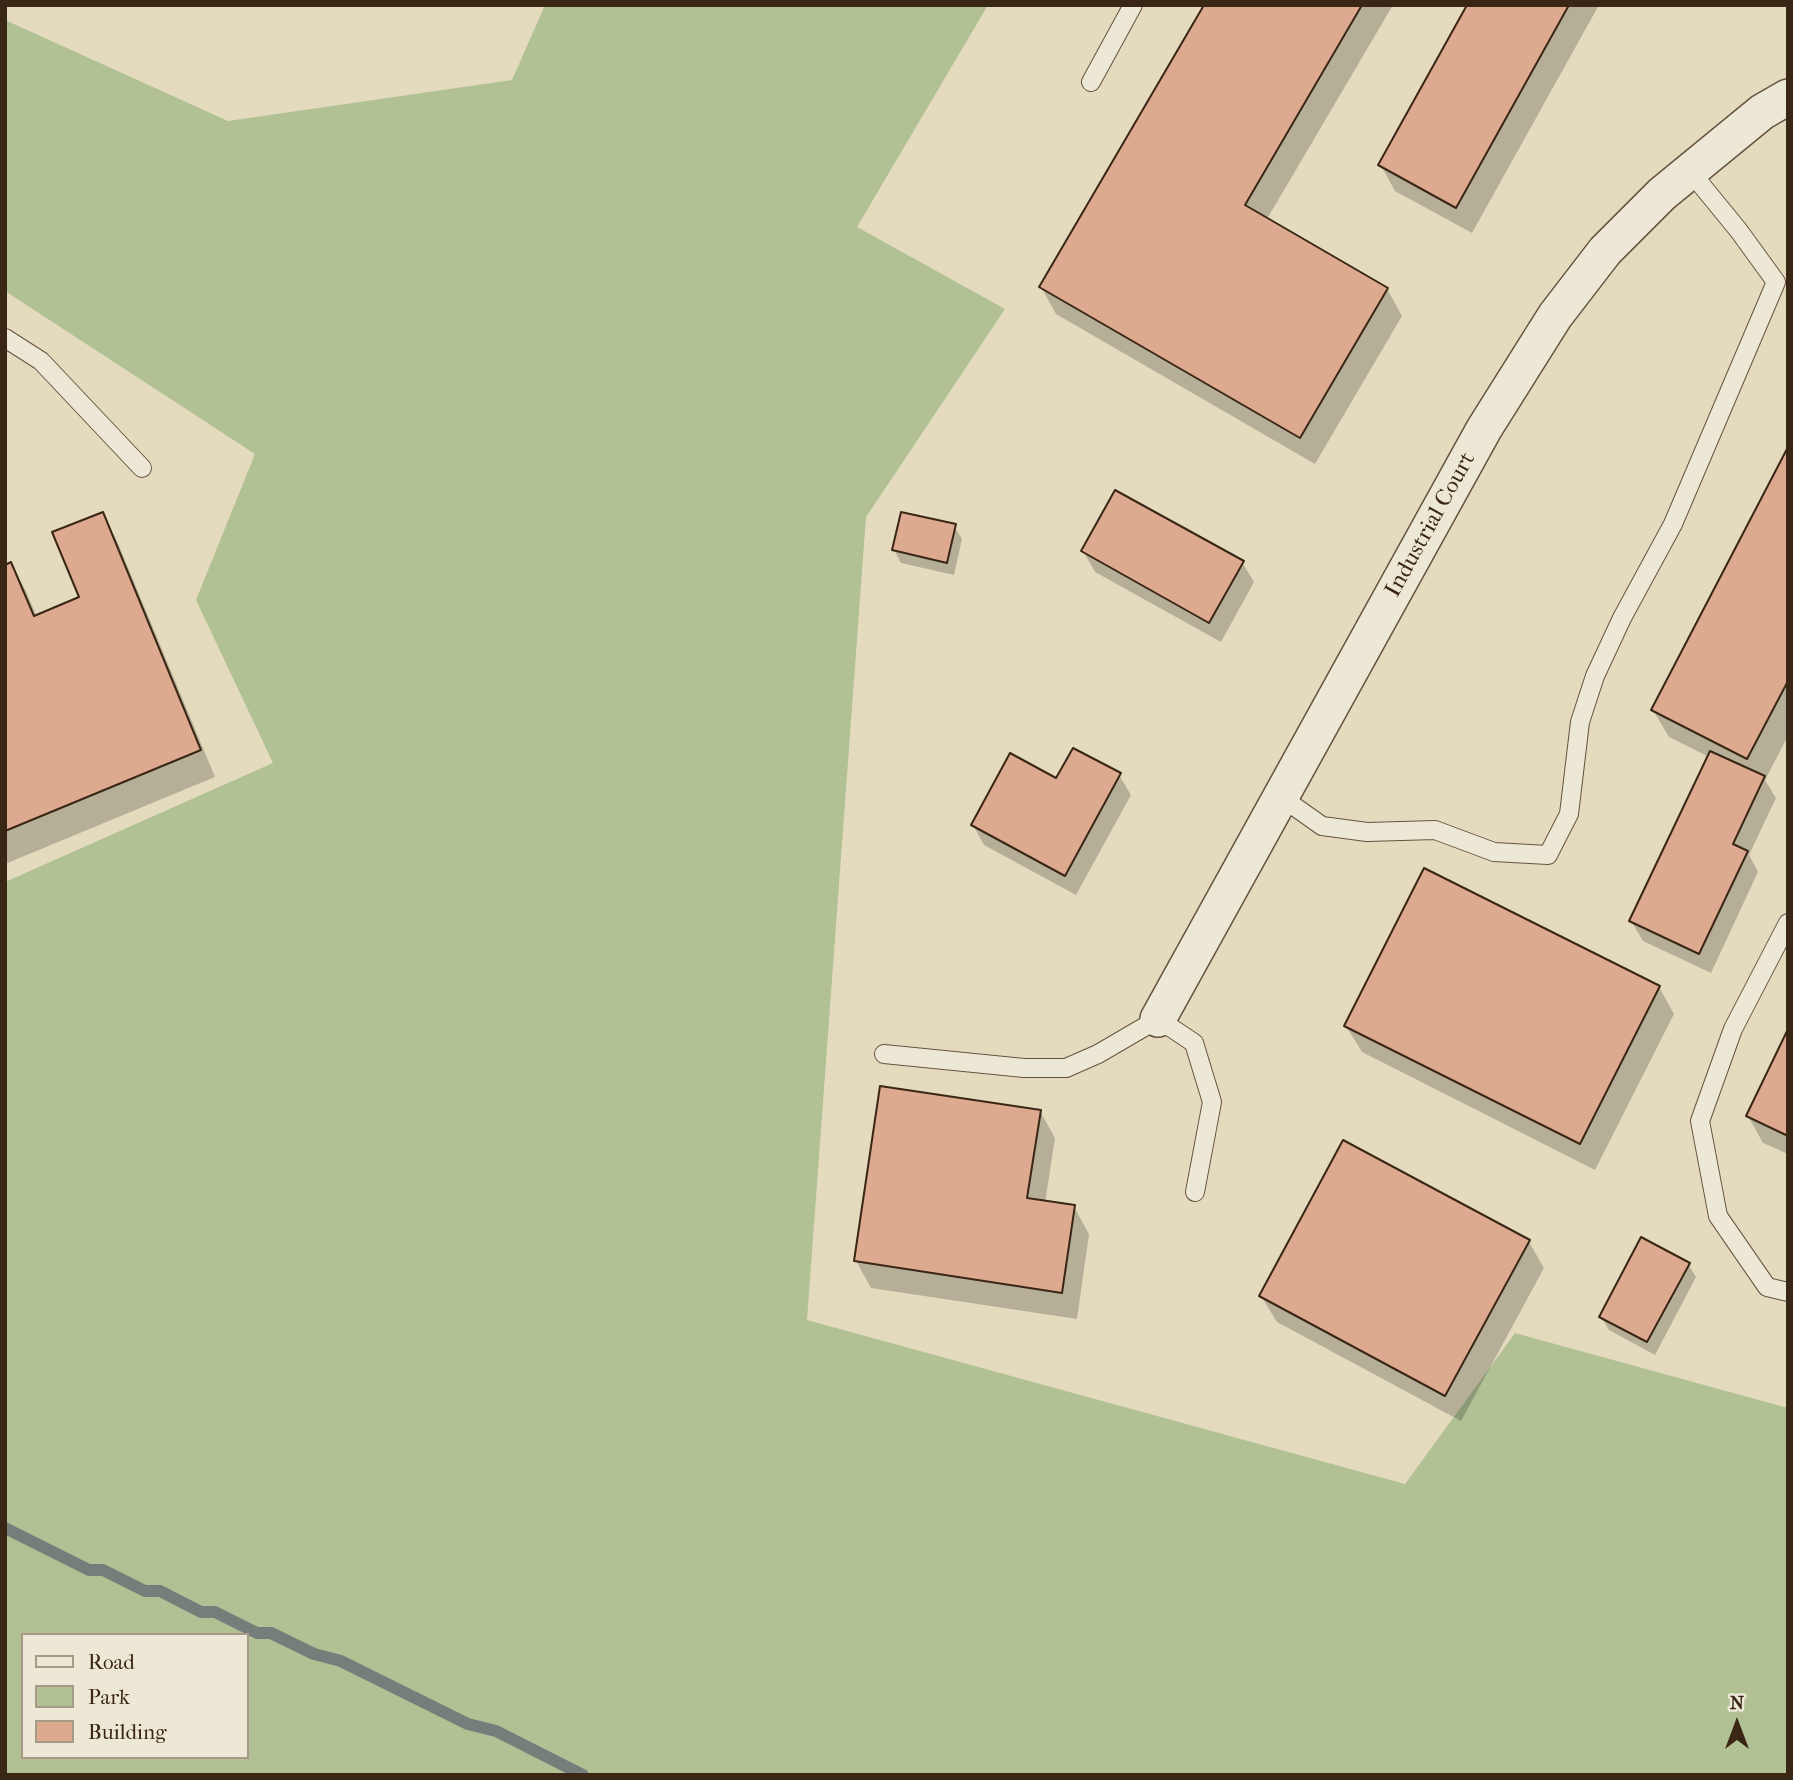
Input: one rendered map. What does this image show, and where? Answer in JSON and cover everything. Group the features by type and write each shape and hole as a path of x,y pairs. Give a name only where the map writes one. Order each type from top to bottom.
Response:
{"street":[{"name":"Industrial Court","path":"1158,1019 1484,429 1555,316 1605,251 1662,194 1762,112 1788,97"}],"lane":[{"path":"1091,82 1133,5"},
{"path":"1281,797 1322,826 1367,832 1435,830 1494,852 1548,855 1569,814 1580,722 1595,676 1622,618 1673,524 1776,282 1690,171"},
{"path":"5,338 41,361 142,468"},
{"path":"1788,923 1733,1029 1700,1121 1718,1216 1767,1287 1788,1292"},
{"path":"884,1054 1024,1068 1066,1068 1098,1054 1158,1019 1194,1043 1212,1102 1195,1192"}],"green space":[{"path":"545,5 988,5 857,227 1005,309 866,517 807,1320 1405,1484 1515,1333 1788,1408 1788,1775 5,1775 5,882 273,763 196,600 255,454 5,291 5,20 228,121 512,80"}],"building":[{"path":"1204,5 1362,5 1245,205 1388,288 1300,438 1039,287"},
{"path":"1467,5 1569,5 1456,208 1378,165"},
{"path":"1788,447 1788,681 1747,759 1651,710"},
{"path":"1115,490 1244,561 1209,623 1081,551"},
{"path":"103,512 201,750 5,831 5,565 11,562 34,616 79,597 52,532"},
{"path":"901,512 956,524 947,563 892,550"},
{"path":"1073,748 1121,773 1065,876 971,825 1010,753 1056,778"},
{"path":"1710,751 1765,776 1733,844 1748,851 1699,954 1629,921"},
{"path":"1424,868 1660,986 1580,1144 1344,1026"},
{"path":"1788,1029 1788,1136 1746,1116"},
{"path":"880,1086 1041,1110 1027,1198 1075,1205 1062,1293 854,1261"},
{"path":"1343,1140 1530,1240 1445,1396 1259,1296"},
{"path":"1641,1237 1690,1263 1647,1342 1599,1317"}],"waterway":[{"path":"5,1528 89,1570 103,1570 145,1591 160,1591 201,1612 215,1612 257,1633 271,1633 314,1654 341,1661 468,1724 496,1731 583,1775"}]}
